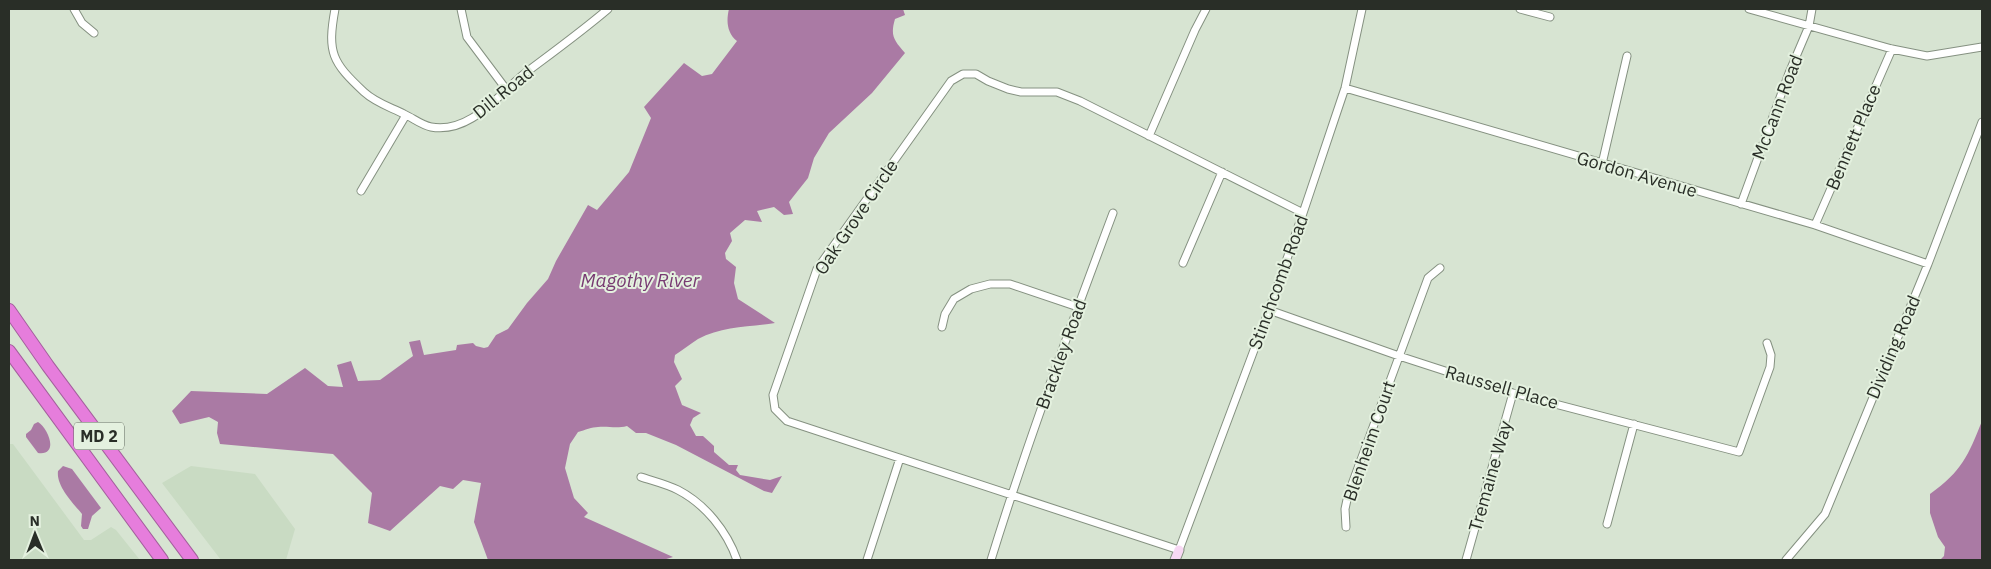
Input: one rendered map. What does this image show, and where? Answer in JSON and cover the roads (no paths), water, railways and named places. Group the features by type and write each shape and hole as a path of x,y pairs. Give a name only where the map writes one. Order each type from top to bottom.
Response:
{"highway":[{"name":"MD 2","path":"9,310 48,366 192,560"},
{"name":"MD 2","path":"9,351 162,560"},
{"path":"28,377 48,366"}],"street":[{"path":"74,9 82,23 94,33"},
{"name":"Dill Road","path":"335,9 332,41 338,65 366,94 425,126 433,127 449,127 476,116 608,9"},
{"path":"460,9 468,37 506,90"},
{"path":"1150,136 1195,30 1206,9"},
{"name":"Stinchcomb Road","path":"1179,550 1269,310 1303,213 1345,88 1362,9"},
{"path":"1520,9 1550,17"},
{"path":"1749,9 1892,49 1927,56 1982,47"},
{"name":"McCann Road","path":"1741,204 1808,26 1812,9"},
{"name":"Bennett Place","path":"1815,225 1892,49"},
{"path":"1602,164 1627,56"},
{"name":"Oak Grove Circle","path":"1179,550 787,421 775,409 773,395 817,269 951,81 962,74 976,74 1008,89 1021,92 1057,92 1080,101 1303,213"},
{"name":"Gordon Avenue","path":"1345,88 1815,225 1928,264"},
{"path":"361,191 406,115"},
{"name":"Dividing Road","path":"1786,560 1825,514 1928,264 1982,122"},
{"path":"1183,263 1222,172"},
{"name":"Brackley Road","path":"991,560 1011,495 1113,213"},
{"name":"Blenheim Court","path":"1346,527 1345,509 1348,495 1398,356 1428,278 1440,268"},
{"path":"942,327 945,314 954,299 971,288 990,284 1010,284 1078,307"},
{"name":"Raussell Place","path":"1269,310 1398,356 1513,393 1739,452 1770,367 1771,356 1767,343"},
{"name":"Tremaine Way","path":"1466,560 1513,393"},
{"path":"1607,524 1634,424"},
{"path":"867,560 900,458"},
{"path":"640,477 677,489 703,507 722,529 737,560"},
{"path":"1175,560 1179,550"}],"water":[{"name":"Magothy River","path":"729,9 903,9 905,15 895,19 893,34 905,53 872,93 829,133 814,158 808,178 789,202 793,214 784,215 774,207 757,211 762,222 745,220 730,233 732,241 725,253 726,259 736,267 734,283 738,299 775,323 716,332 698,339 675,355 674,362 682,379 675,386 682,405 701,413 693,418 690,425 696,436 703,436 714,446 714,452 729,465 738,465 736,470 740,475 770,480 782,476 772,493 764,491 676,445 646,433 636,433 627,426 591,428 578,432 570,444 565,468 574,498 588,513 584,517 673,557 663,560 488,560 474,522 481,483 463,480 453,489 440,486 390,531 368,523 372,493 333,454 220,444 217,433 218,422 209,417 180,424 172,411 191,391 267,394 305,368 328,386 343,387 337,365 351,361 358,381 380,380 413,356 409,342 420,340 424,355 456,350 457,345 473,343 476,346 488,347 496,335 508,329 548,279 556,261 588,205 597,210 629,172 651,118 644,107 684,63 702,76 712,74 737,41 731,34 728,26"},
{"path":"1982,421 1982,560 1940,560 1944,556 1945,547 1938,537 1930,513 1930,494 1950,478 1963,462"},
{"path":"38,422 46,430 50,441 48,450 44,453 38,453 26,437 26,434 34,424"},
{"path":"63,466 72,469 101,508 92,516 88,529 83,529 81,526 82,514 62,488 58,471"}]}
